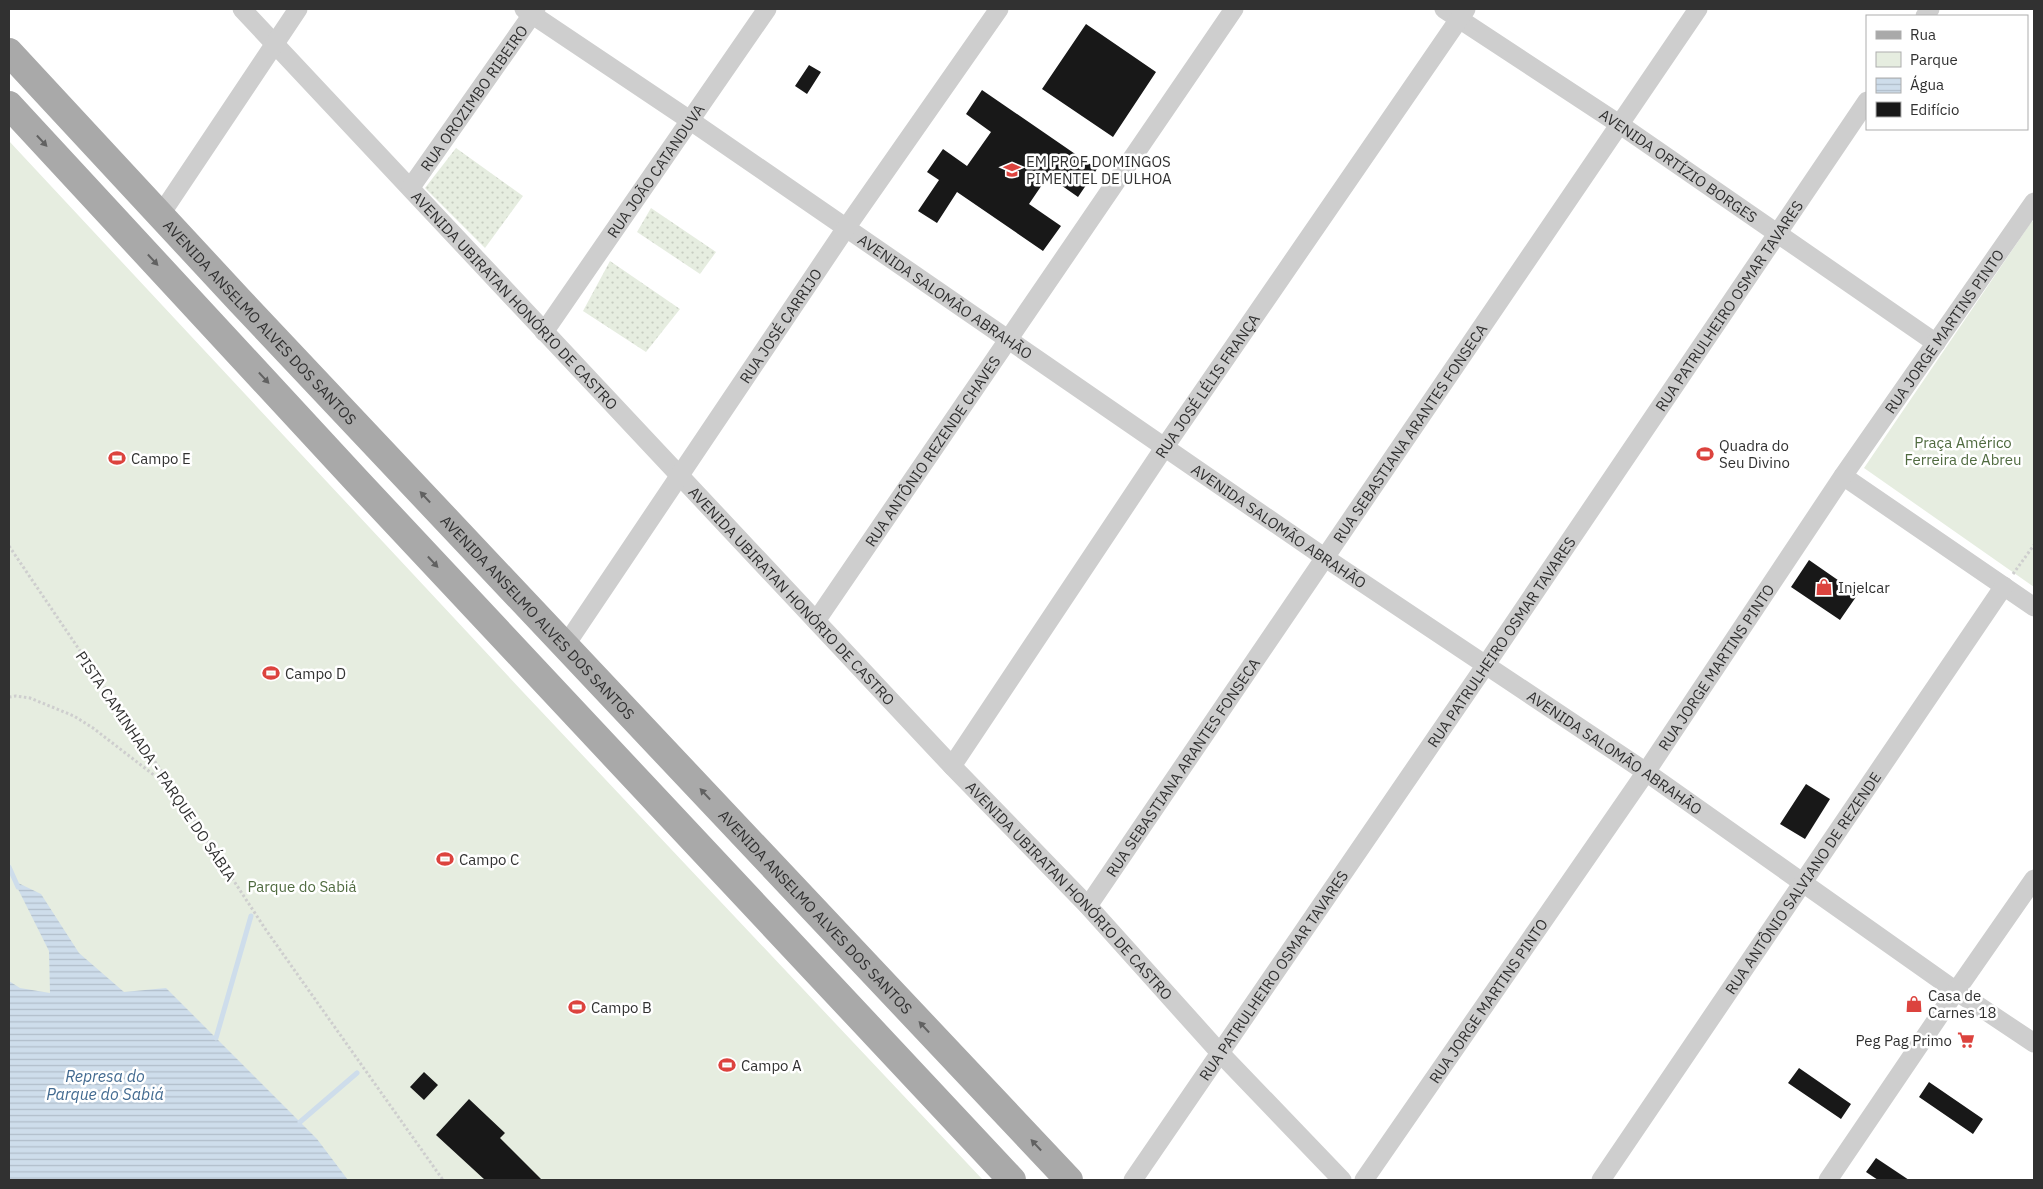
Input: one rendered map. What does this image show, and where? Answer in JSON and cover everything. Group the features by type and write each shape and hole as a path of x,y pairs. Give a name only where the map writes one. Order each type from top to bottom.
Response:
{"main road":[{"name":"AVENIDA ANSELMO ALVES DOS SANTOS","path":"9,52 565,646 1069,1180"},
{"path":"9,105 316,434 357,481 1012,1180"},
{"path":"316,434 332,433 340,428 349,416"},
{"path":"357,481 387,456"}],"street":[{"name":"AVENIDA UBIRATAN HONÓRIO DE CASTRO","path":"242,9 952,766 1088,906 1221,1054 1342,1180"},
{"path":"161,214 298,9"},
{"name":"RUA JOÃO CATANDUVA","path":"544,332 767,9"},
{"name":"RUA JOSÉ CARRIJO","path":"565,646 846,228 999,9"},
{"name":"RUA ANTÔNIO REZENDE CHAVES","path":"816,620 1234,9"},
{"name":"RUA SEBASTIANA ARANTES FONSECA","path":"1088,906 1698,9"},
{"name":"AVENIDA SALOMÃO ABRAHÃO","path":"531,11 1164,448 1485,666 1646,772 1956,991 2034,1043"},
{"name":"RUA OROZIMBO RIBEIRO","path":"411,187 531,11"},
{"name":"AVENIDA ORTÍZIO BORGES","path":"1456,12 1776,234 1936,342"},
{"name":"RUA JOSÉ LÉLIS FRANÇA","path":"952,766 1456,12"},
{"name":"RUA PATRULHEIRO OSMAR TAVARES","path":"1134,1180 1485,666 1866,102"},
{"name":"RUA JORGE MARTINS PINTO","path":"1364,1180 1646,772 1843,476 2033,205"},
{"path":"1843,476 2034,607"},
{"name":"RUA ANTÔNIO SALVIANO DE REZENDE","path":"1601,1180 2004,586"},
{"path":"1828,1180 2034,879"}],"path":[{"path":"2004,586 2034,545"},
{"name":"PISTA CAMINHADA - PARQUE DO SÁBIA","path":"9,546 310,995 443,1180"},
{"path":"9,698 16,696 30,698 74,716 93,728 174,791"}],"green space":[{"name":"Parque do Sabiá","path":"9,141 523,692 983,1180 9,1180"},
{"path":"456,148 523,196 485,248 425,188"},
{"path":"651,208 716,252 700,274 637,232"},
{"name":"Praça Américo Ferreira de Abreu","path":"2032,221 2034,223 2034,587 1864,468"},
{"path":"610,261 680,309 646,352 583,311"}],"water":[{"name":"Represa do Parque do Sabiá","path":"14,881 41,894 79,953 124,992 166,988 317,1139 348,1180 9,1180 9,981 20,988 50,993 49,951"}],"building":[{"path":"1086,24 1156,72 1113,137 1042,89"},
{"path":"809,65 821,72 807,94 795,86"},
{"name":"EM PROF DOMINGOS PIMENTEL DE ULHOA","path":"982,90 1097,169 1078,197 1048,176 1029,204 1061,226 1043,251 957,192 937,223 918,211 939,180 927,172 943,149 967,166 991,132 966,114"},
{"path":"1809,560 1858,594 1840,620 1791,587"},
{"path":"1806,784 1830,799 1805,839 1780,824"},
{"path":"1799,1068 1851,1104 1841,1119 1788,1083"},
{"path":"424,1072 438,1085 424,1100 410,1087"},
{"path":"1929,1082 1983,1119 1973,1134 1919,1097"},
{"path":"469,1099 505,1133 500,1138 542,1180 485,1180 436,1135"},
{"path":"1876,1158 1909,1180 1878,1180 1866,1172"}],"waterway":[{"path":"9,867 18,887"},
{"path":"216,1038 251,916"},
{"path":"300,1122 357,1073"}],"place":[{"name":"EM PROF DOMINGOS PIMENTEL DE ULHOA","path":"1012,170"},
{"name":"Quadra do Seu Divino","path":"1705,454"},
{"name":"Campo E","path":"117,458"},
{"name":"Injelcar","path":"1824,587"},
{"name":"Campo D","path":"271,673"},
{"name":"Campo C","path":"445,859"},
{"name":"Casa de Carnes 18","path":"1914,1004"},
{"name":"Campo B","path":"577,1007"},
{"name":"Peg Pag Primo","path":"1966,1040"},
{"name":"Campo A","path":"727,1065"}]}
